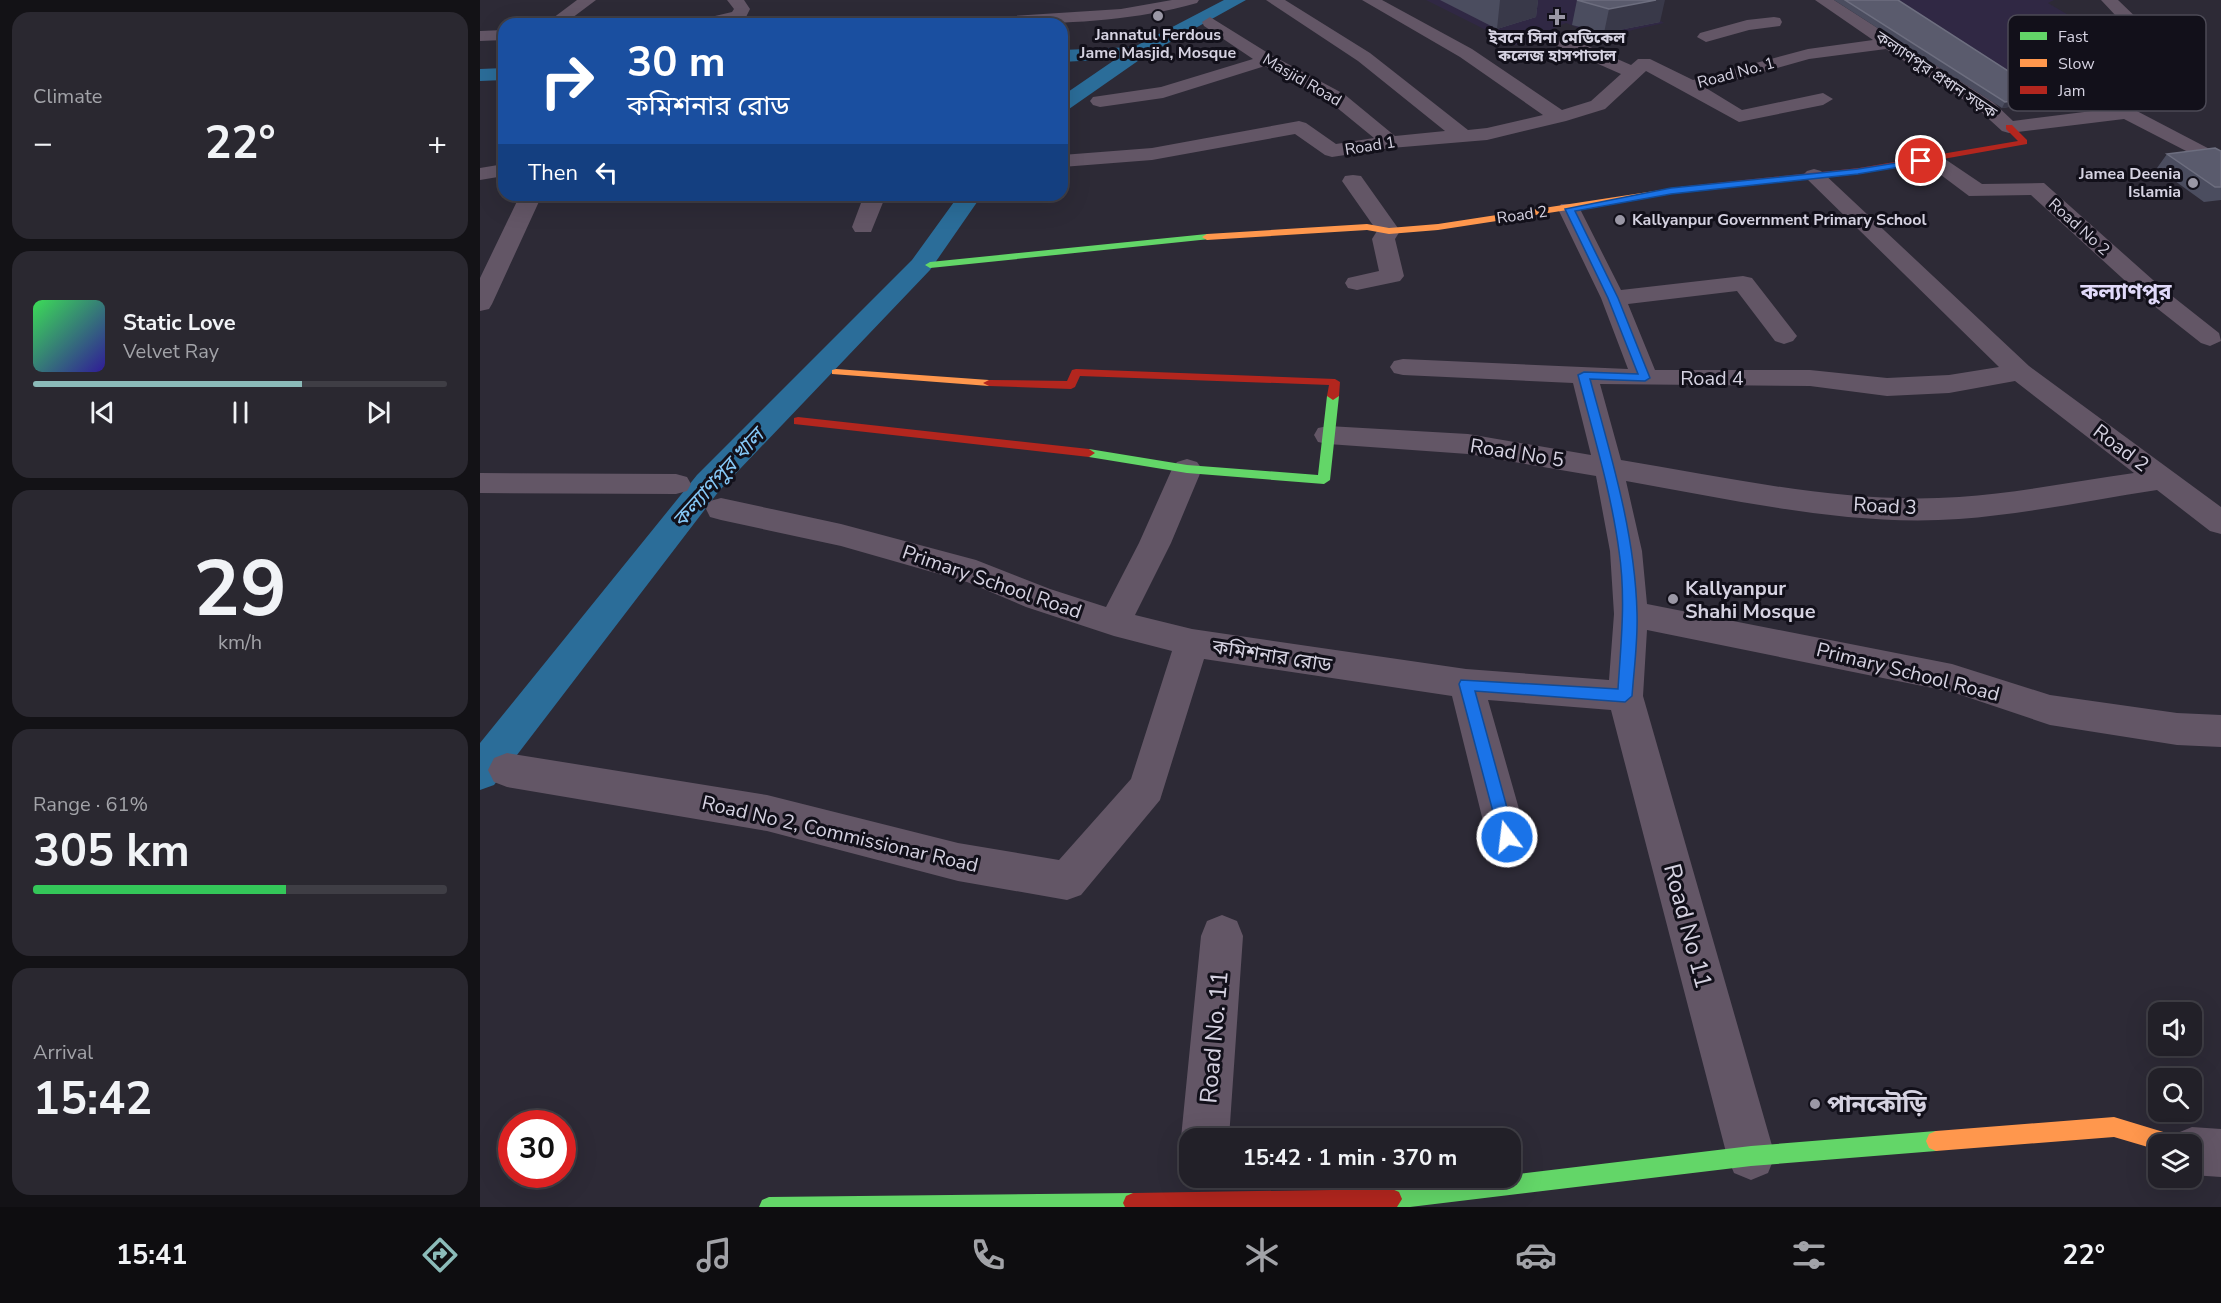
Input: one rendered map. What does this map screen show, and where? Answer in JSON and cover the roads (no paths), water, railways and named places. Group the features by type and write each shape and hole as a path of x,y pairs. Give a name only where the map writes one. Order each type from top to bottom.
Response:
{"street":[{"path":"562,18 588,0"},
{"path":"727,18 739,15 742,9 735,0"},
{"path":"1060,18 1121,14 1191,0"},
{"path":"1274,0 1364,57 1462,135"},
{"path":"1370,0 1466,53 1558,117"},
{"name":"কল্যাণপুর প্রধান সড়ক","path":"1823,0 1986,106 2009,127 2124,113 2221,164"},
{"path":"2109,0 2124,15"},
{"name":"Masjid Road","path":"1210,22 1267,60 1337,98 1391,142"},
{"path":"1706,37 1747,26 1774,22"},
{"name":"Road No. 1","path":"1747,26 1808,54"},
{"path":"480,36 498,35"},
{"path":"1552,37 1635,71"},
{"name":"Road No. 1","path":"1635,71 1644,63 1692,86 1808,54 1891,43"},
{"path":"1100,101 1162,92 1267,60"},
{"name":"Road 1","path":"1068,161 1151,155 1243,140 1299,127 1332,151 1391,142 1487,134 1598,105 1635,71"},
{"path":"1692,86 1739,116 1823,99"},
{"name":"Road 2","path":"930,265 1180,239 1367,227 1389,231 1438,227 1569,209 1671,191 1932,159 2025,142 2009,127"},
{"path":"2179,140 2211,136"},
{"name":"Road No 2","path":"1932,159 1977,191 2036,188 2153,293 2210,338"},
{"path":"480,174 498,171"},
{"path":"1814,175 2020,372"},
{"path":"1353,181 1389,231 1383,239 1392,276 1357,283"},
{"path":"480,304 528,201"},
{"path":"863,226 873,201"},
{"path":"1569,209 1613,298 1645,378"},
{"path":"1613,298 1743,283 1784,336"},
{"name":"Road 4","path":"1403,367 1645,378 1810,378 1887,387 1949,384 2020,372"},
{"path":"798,422 1092,453 1187,469 1324,480 1335,382 1076,372 1071,385 957,382 836,372"},
{"name":"Road 2","path":"2020,372 2221,523"},
{"path":"1584,375 1609,469"},
{"name":"Road No 5","path":"1328,435 1468,444 1609,469"},
{"path":"1114,623 1155,543 1187,469"},
{"name":"Road 3","path":"1609,469 1812,502 1896,508 1959,508 2163,479"},
{"name":"Road No 11","path":"1609,469 1626,551 1630,614 1625,696 1751,1156"},
{"path":"480,483 676,484"},
{"path":"2188,497 2221,494"},
{"name":"Primary School Road","path":"721,509 841,535 976,572 1038,598 1114,623 1191,644"},
{"name":"Primary School Road","path":"1630,614 1952,678 2050,710 2177,729 2221,731"},
{"name":"কমিশনার রোড","path":"1066,880 1147,788 1191,644 1466,684 1625,696"},
{"path":"1466,684 1507,837"},
{"name":"Road No 2, Commissionar Road","path":"507,770 767,813 958,862 1066,880"},
{"name":"Road No. 11","path":"1206,1128 1222,936"},
{"path":"770,1207 1200,1190 1374,1204 1751,1156 2114,1127 2148,1137"},
{"path":"2202,1152 2221,1153"}],"waterway":[{"name":"কল্যাণপুর খাল","path":"1068,101 1138,52 1237,0"},
{"path":"1068,56 1137,52"},
{"name":"কল্যাণপুর খাল","path":"480,75 498,74"},
{"name":"কল্যাণপুর খাল","path":"480,773 708,483 921,265 967,201"}],"place":[{"name":"Jannatul Ferdous Jame Masjid, Mosque","path":"1158,16"},
{"name":"ইবনে সিনা মেডিকেল কলেজ হাসপাতাল","path":"1557,17"},
{"name":"Jamea Deenia Islamia","path":"2193,183"},
{"name":"Kallyanpur Government Primary School","path":"1620,220"},
{"name":"Kallyanpur Shahi Mosque","path":"1673,599"},
{"name":"পানকৌড়ি","path":"1815,1104"}],"district":[{"name":"কল্যাণপুর","path":"2126,292"}]}
